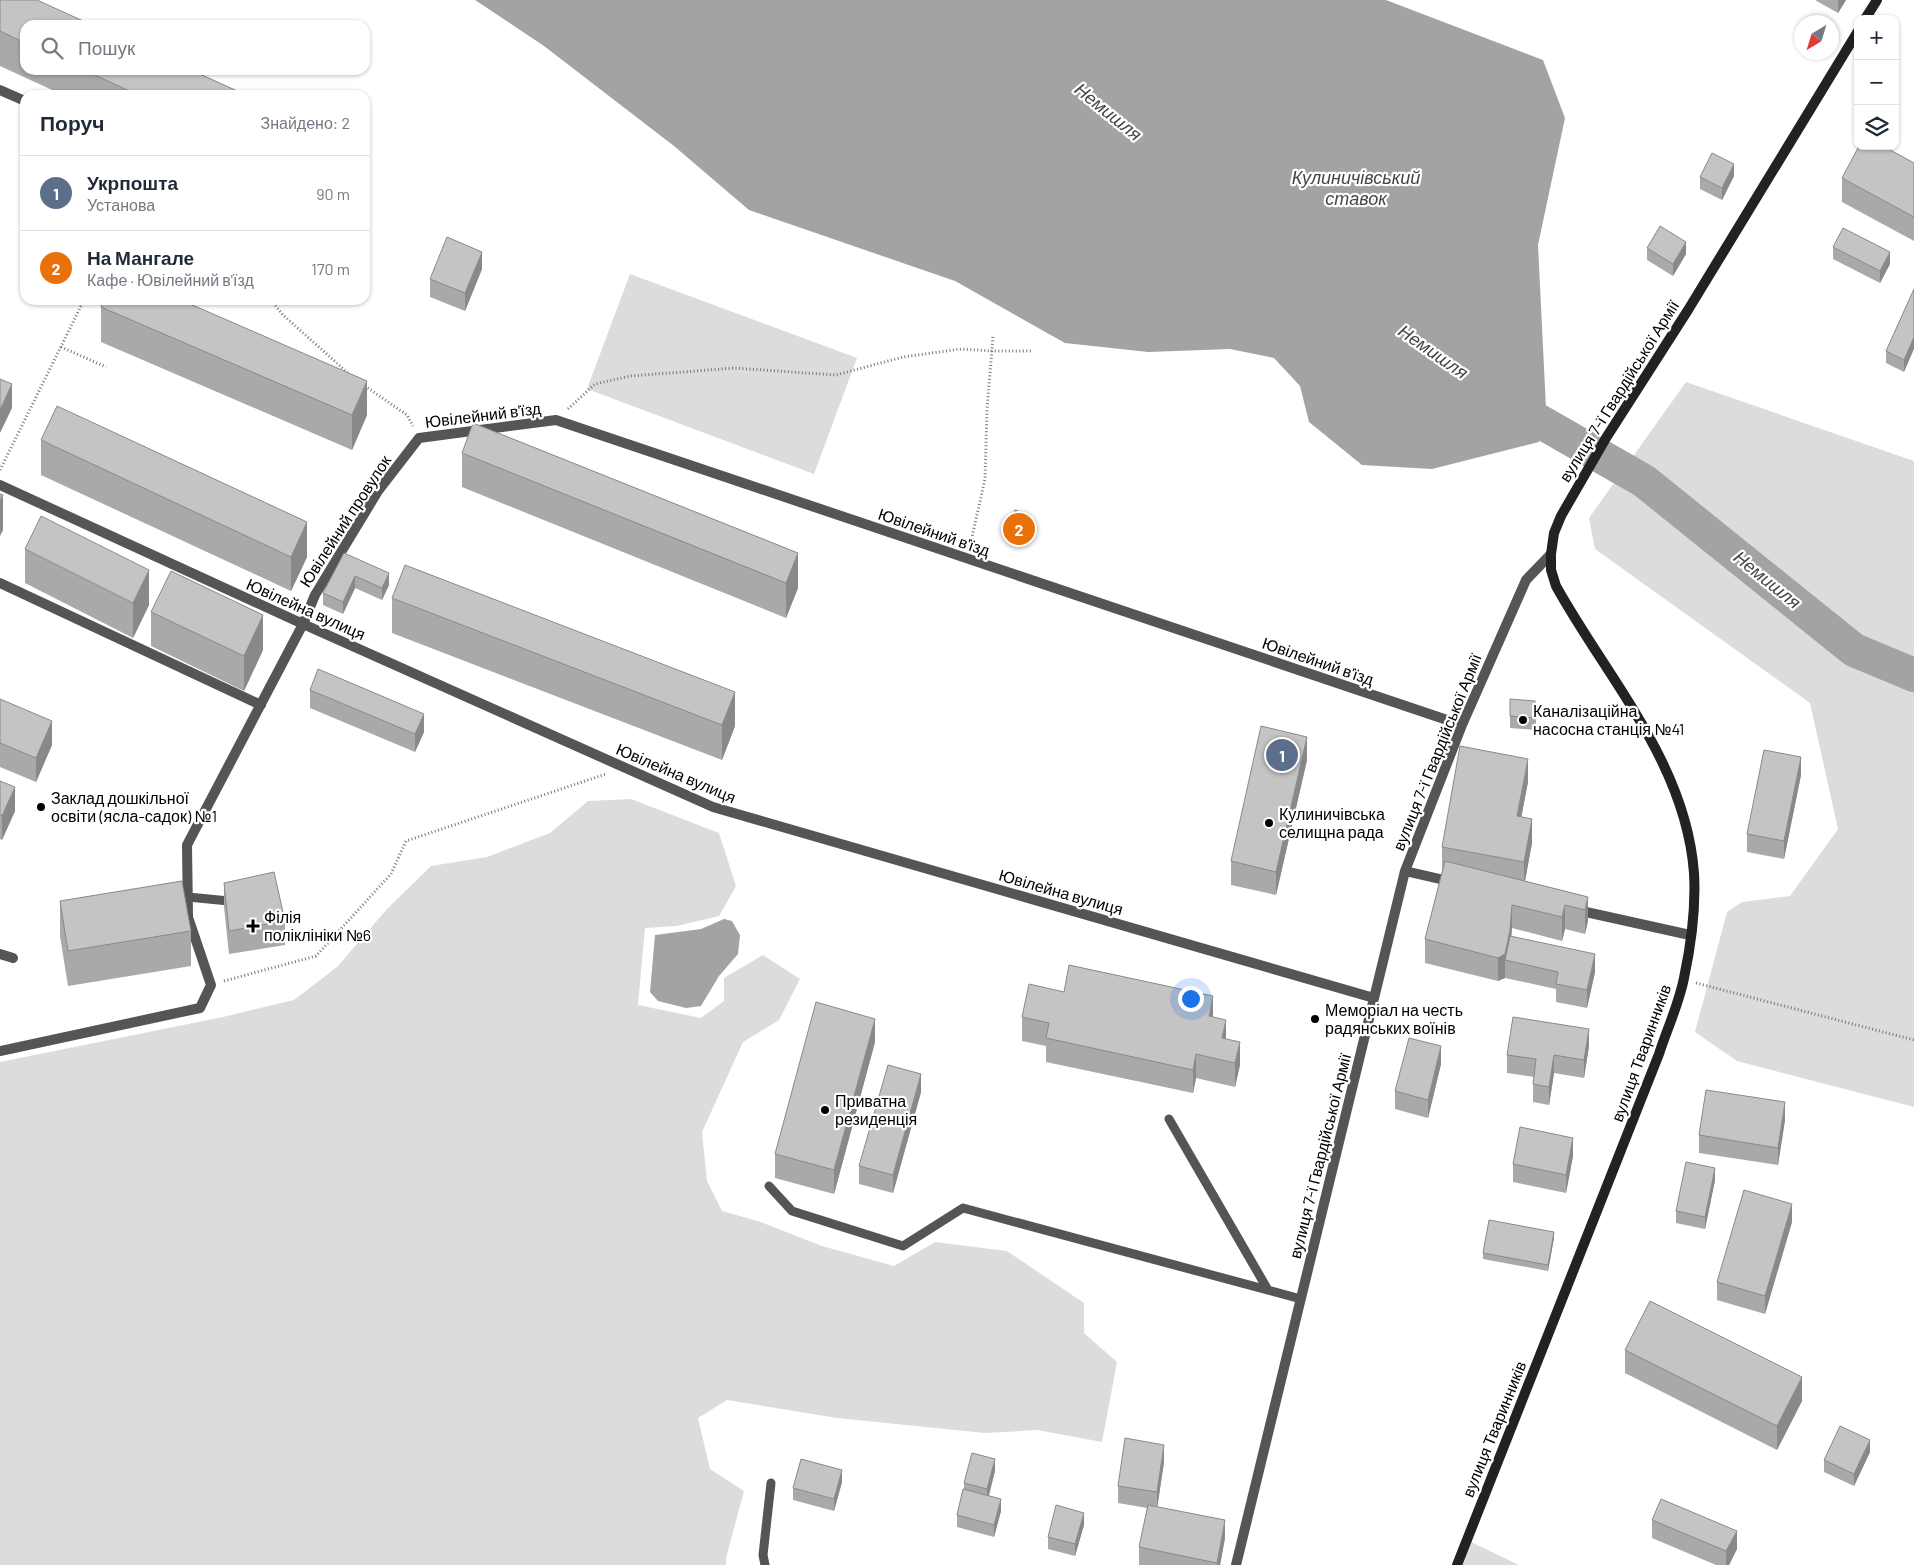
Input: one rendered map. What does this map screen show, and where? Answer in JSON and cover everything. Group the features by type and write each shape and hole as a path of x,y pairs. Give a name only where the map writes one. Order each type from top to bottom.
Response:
{"main road":[{"path":"1868,15 1877,0"},
{"name":"вулиця 7-ї Гвардійської Армії","path":"1551,554 1554,533 1573,493 1688,310 1854,38"},
{"name":"вулиця Тваринників","path":"1456,1565 1659,1054 1684,980 1694,901 1694,874 1690,846 1672,785 1658,753 1640,720 1556,586 1551,570 1551,554"}],"street":[{"path":"0,90 20,99"},
{"name":"Ювілейний в'їзд","path":"419,438 556,420 1462,725"},
{"name":"Ювілейний провулок","path":"211,985 188,917 187,845 303,624 315,595 378,491 419,438"},
{"name":"Ювілейна вулиця","path":"0,485 303,624 713,808 1374,998"},
{"name":"вулиця 7-ї Гвардійської Армії","path":"1236,1565 1405,871 1462,725 1526,580 1551,554"},
{"path":"0,584 261,705"},
{"path":"1405,871 1463,884"},
{"path":"1570,908 1690,935"},
{"path":"0,954 13,958"},
{"path":"0,1051 200,1008 211,985"}],"lane":[{"path":"188,897 230,901"},
{"path":"1169,1119 1268,1290"},
{"path":"769,1186 792,1211 903,1246 963,1208 1301,1298"},
{"path":"765,1565 763,1555 771,1483"}],"path":[{"path":"0,470 81,305"},
{"path":"275,305 283,315 352,376"},
{"path":"967,558 985,479 987,410 993,336"},
{"path":"61,347 106,367"},
{"path":"556,420 595,384 630,376 734,368 836,375 903,357 961,349 1033,351"},
{"path":"358,382 407,415 419,438"},
{"path":"211,985 316,956 391,874 406,842 624,768"},
{"path":"1684,980 1914,1040"}],"shaded area":[{"path":"630,274 857,358 814,474 587,389"},
{"path":"1686,382 1914,461 1914,1107 1737,1061 1695,1032 1727,912 1742,902 1790,896 1838,829 1810,703 1595,549 1589,518"},
{"path":"631,799 719,833 736,886 719,916 677,926 645,928 638,1005 701,1018 724,1001 724,978 763,955 800,979 779,1020 743,1042 702,1132 707,1181 722,1211 761,1222 822,1246 894,1266 935,1242 1007,1251 1084,1303 1084,1333 1117,1362 1102,1442 1038,1430 985,1433 837,1418 727,1400 698,1418 710,1469 744,1491 726,1558 726,1565 0,1565 0,1062 223,1017 294,1000 337,967 387,909 431,866 487,857 550,833 588,801"},
{"path":"1467,1540 1519,1565 1457,1565"}],"water":[{"name":"Кулиничівський ставок","path":"475,0 1386,0 1543,60 1565,118 1538,245 1546,408 1539,442 1432,469 1362,465 1309,422 1300,386 1274,358 1230,349 1148,352 1065,343 955,281 749,210 674,146 544,46"},
{"path":"724,919 732,921 740,935 738,954 719,976 701,1006 686,1008 658,1001 650,992 655,935 701,929"}],"building":[{"path":"0,0 37,0 81,20 20,20 20,41 0,31"},
{"path":"95,75 202,75 235,90 127,90"},
{"path":"1857,150 1890,150 1914,163 1914,217 1842,178"},
{"path":"1712,153 1734,164 1722,188 1700,177"},
{"path":"1660,226 1686,242 1673,264 1647,248"},
{"path":"1843,228 1890,252 1880,271 1833,247"},
{"path":"447,237 482,252 465,293 430,279"},
{"path":"1914,289 1914,337 1904,360 1886,351"},
{"path":"102,305 192,305 367,381 352,415 101,307"},
{"path":"0,379 12,384 0,410"},
{"path":"57,406 307,522 291,557 41,440"},
{"path":"473,423 798,553 786,583 462,453"},
{"path":"1015,510 1030,515 1024,536 1009,532"},
{"path":"41,516 149,570 133,603 25,549"},
{"path":"344,553 389,573 382,588 355,576 343,602 323,593"},
{"path":"405,565 735,692 722,725 392,598"},
{"path":"171,571 263,615 244,656 151,612"},
{"path":"318,669 424,714 415,734 310,690"},
{"path":"0,699 52,721 36,758 0,743"},
{"path":"1510,699 1535,701 1536,718 1510,716"},
{"name":"Кулиничівська селищна рада","path":"1261,726 1307,737 1276,872 1231,861"},
{"path":"1460,746 1528,759 1517,816 1532,819 1524,862 1442,847"},
{"path":"1764,750 1801,757 1784,841 1747,834"},
{"path":"0,781 15,787 2,816 0,815"},
{"path":"1445,861 1588,897 1585,910 1565,905 1562,917 1512,905 1510,930 1505,954 1498,958 1425,939"},
{"path":"274,872 285,921 229,931 224,883"},
{"path":"182,881 191,931 68,951 60,901"},
{"path":"1510,936 1595,954 1587,990 1556,984 1558,972 1505,960"},
{"path":"1069,965 1213,996 1209,1016 1226,1020 1222,1038 1240,1042 1235,1063 1196,1054 1193,1070 1046,1038 1049,1023 1022,1017 1029,984 1064,992"},
{"name":"Приватна резиденція","path":"816,1002 875,1019 834,1170 775,1154"},
{"path":"1513,1017 1589,1029 1584,1060 1554,1055 1549,1087 1533,1084 1536,1059 1507,1055"},
{"path":"1409,1038 1441,1046 1428,1100 1395,1091"},
{"path":"888,1065 921,1074 893,1175 859,1166"},
{"path":"1706,1090 1785,1102 1778,1148 1699,1135"},
{"path":"1520,1127 1573,1138 1566,1175 1513,1164"},
{"path":"1686,1162 1715,1168 1705,1217 1676,1211"},
{"path":"1744,1190 1792,1204 1765,1296 1717,1282"},
{"path":"1489,1220 1554,1232 1548,1265 1483,1253"},
{"path":"1650,1301 1802,1377 1777,1426 1625,1350"},
{"path":"1840,1426 1870,1440 1854,1474 1824,1460"},
{"path":"1125,1438 1164,1445 1157,1492 1118,1486"},
{"path":"972,1453 995,1459 987,1489 964,1483"},
{"path":"801,1459 842,1470 834,1499 793,1488"},
{"path":"963,1489 1001,1499 994,1525 957,1515"},
{"path":"1661,1499 1737,1531 1726,1551 1652,1520"},
{"path":"1056,1505 1084,1513 1075,1544 1048,1537"},
{"path":"1148,1505 1225,1520 1217,1563 1139,1547"}],"waterway":[{"name":"Немишля","path":"1504,401 1644,481 1854,650 1914,675"}],"place":[{"name":"На Мангале","path":"1019,529"},
{"name":"Каналізаційна насосна станція №41","path":"1523,720"},
{"name":"Укрпошта","path":"1282,755"},
{"name":"Заклад дошкільної освіти (ясла-садок) №1","path":"41,807"},
{"name":"Кулиничівська селищна рада","path":"1269,823"},
{"name":"Філія поліклініки №6","path":"253,926"},
{"name":"Меморіал на честь радянських воїнів","path":"1315,1019"},
{"name":"Приватна резиденція","path":"825,1110"}]}
